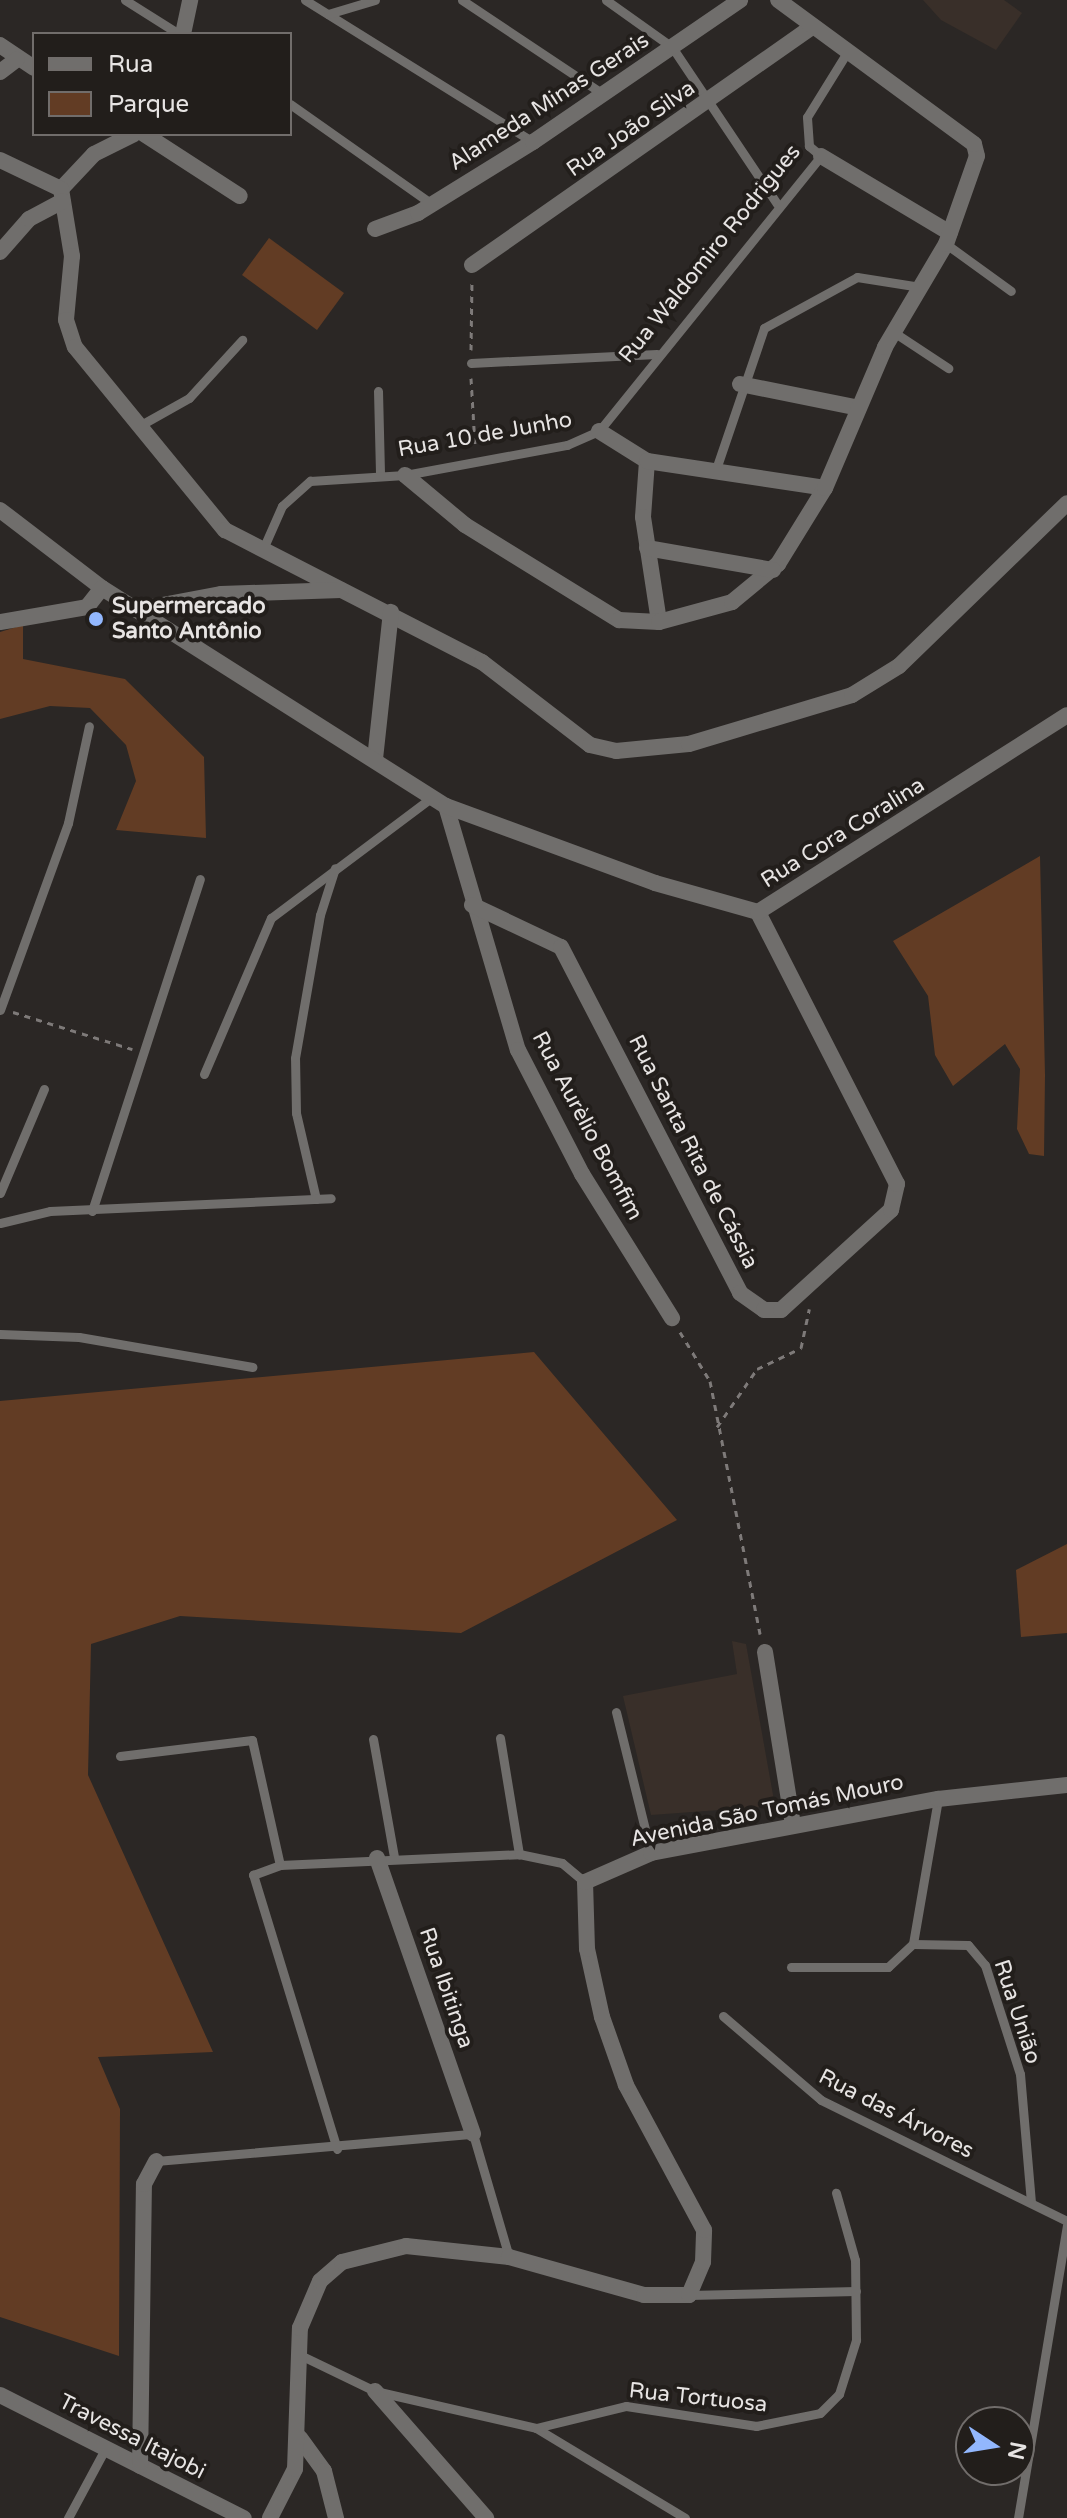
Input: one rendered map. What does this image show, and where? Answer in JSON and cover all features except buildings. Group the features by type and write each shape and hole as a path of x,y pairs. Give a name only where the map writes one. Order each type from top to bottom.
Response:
{"street":[{"path":"182,32 190,0"},
{"name":"Alameda Minas Gerais","path":"375,229 432,204 533,142 740,0"},
{"path":"405,475 465,525 598,613 659,622 732,602 773,570 825,488 895,333 948,238 976,168 974,144 778,0"},
{"name":"Rua João Silva","path":"472,265 709,102 813,26"},
{"path":"0,45 32,67"},
{"path":"0,72 17,59"},
{"path":"0,252 29,219 62,195 94,154 130,136"},
{"path":"147,136 240,196"},
{"path":"821,156 948,238"},
{"path":"0,160 62,195"},
{"path":"62,195 72,256 68,333 202,509 263,549 391,612 482,662 566,732 616,751 650,751 799,716 852,695 899,666 1067,503"},
{"path":"740,384 859,408"},
{"name":"Rua 10 de Junho","path":"599,431 647,461 825,488"},
{"path":"647,461 647,548 659,622"},
{"name":"Rua Cora Coralina","path":"0,510 102,588 141,609 439,802 655,883 758,912 1067,715"},
{"path":"647,548 773,570"},
{"path":"0,622 87,607 102,588"},
{"path":"141,609 234,592 347,591"},
{"path":"375,759 391,612"},
{"name":"Rua Aurèlio Bomfim","path":"439,802 518,1050 582,1174 672,1318"},
{"name":"Rua Santa Rita de Cássia","path":"472,905 545,937 574,965 740,1293 764,1310 781,1310 814,1286 891,1210 897,1184 758,912"},
{"path":"765,1652 793,1824"},
{"name":"Avenida São Tomás Mouro","path":"585,1882 651,1853 793,1824 938,1799 1067,1785"},
{"name":"Rua Ibitinga","path":"385,1857 473,2134"},
{"path":"270,2518 295,2469 300,2438 298,2354 306,2304 320,2281 368,2250 406,2246 509,2257 610,2289 689,2295 703,2262 704,2230 626,2085 602,2017 587,1949 585,1882"},
{"path":"140,2466 144,2184 156,2161"},
{"path":"375,2391 486,2518"},
{"name":"Travessa Itajobi","path":"1,2397 244,2518"},
{"path":"300,2438 324,2471 336,2518"}],"lane":[{"path":"125,0 178,32"},
{"path":"305,0 533,142"},
{"path":"328,14 375,0"},
{"path":"462,0 603,94"},
{"path":"606,0 672,47 777,204"},
{"name":"Rua Waldomiro Rodrigues","path":"599,431 777,204 821,156 809,146 807,117 848,51"},
{"path":"292,105 432,204"},
{"path":"948,238 1011,291"},
{"path":"715,473 756,339 776,319 857,277 920,287"},
{"path":"895,333 948,368"},
{"path":"139,426 189,398 242,340"},
{"path":"471,363 657,354"},
{"path":"378,391 380,475"},
{"name":"Rua 10 de Junho","path":"263,549 295,490 331,477 405,475 567,445 599,431"},
{"path":"0,1009 68,823 89,726"},
{"path":"204,1074 271,918 335,868 439,802"},
{"path":"316,1199 296,1113 295,1058 335,868"},
{"path":"92,1211 200,879"},
{"path":"0,1193 44,1089"},
{"path":"0,1223 50,1211 331,1198"},
{"path":"0,1334 79,1337 252,1367"},
{"path":"616,1712 651,1853"},
{"path":"500,1738 519,1854"},
{"path":"373,1739 385,1857"},
{"path":"120,1756 252,1740 280,1865"},
{"path":"791,1967 888,1967 913,1944 938,1799"},
{"path":"337,2149 252,1886 258,1871 280,1865 385,1857 519,1854 562,1863 585,1882"},
{"name":"Rua União","path":"913,1944 968,1945 985,1965 1020,2074 1031,2202"},
{"name":"Rua das Árvores","path":"723,2016 821,2100 1031,2202 1067,2223"},
{"path":"156,2161 337,2149 473,2134 509,2257"},
{"name":"Rua Tortuosa","path":"536,2428 626,2406 756,2426 820,2413 850,2371 856,2291 836,2193"},
{"path":"1018,2518 1067,2223"},
{"path":"689,2295 856,2291"},
{"path":"298,2354 375,2391 536,2428 685,2518"},
{"path":"68,2518 105,2449"}],"path":[{"path":"0,1009 143,1052"},
{"path":"717,1427 757,1369 801,1348 814,1286"},
{"path":"672,1318 710,1381 745,1588 765,1652"}],"shaded area":[{"path":"923,0 1004,0 1022,13 996,50 941,20"},
{"path":"732,1641 746,1644 775,1806 651,1815 623,1696 737,1674"}],"green space":[{"path":"269,238 344,293 317,330 242,275"},
{"path":"23,625 23,659 125,679 204,757 206,838 116,830 136,781 126,745 90,708 50,706 0,719 0,632"},
{"path":"1040,856 1044,1156 1029,1154 1017,1129 1020,1069 1005,1044 953,1086 935,1055 928,996 893,941"},
{"path":"534,1352 677,1520 461,1633 180,1616 91,1644 88,1775 213,2052 98,2057 120,2109 119,2356 0,2317 0,1401"},
{"path":"1067,1544 1067,1633 1021,1637 1016,1570"}],"place":[{"name":"Supermercado Santo Antônio","path":"96,619"}]}
